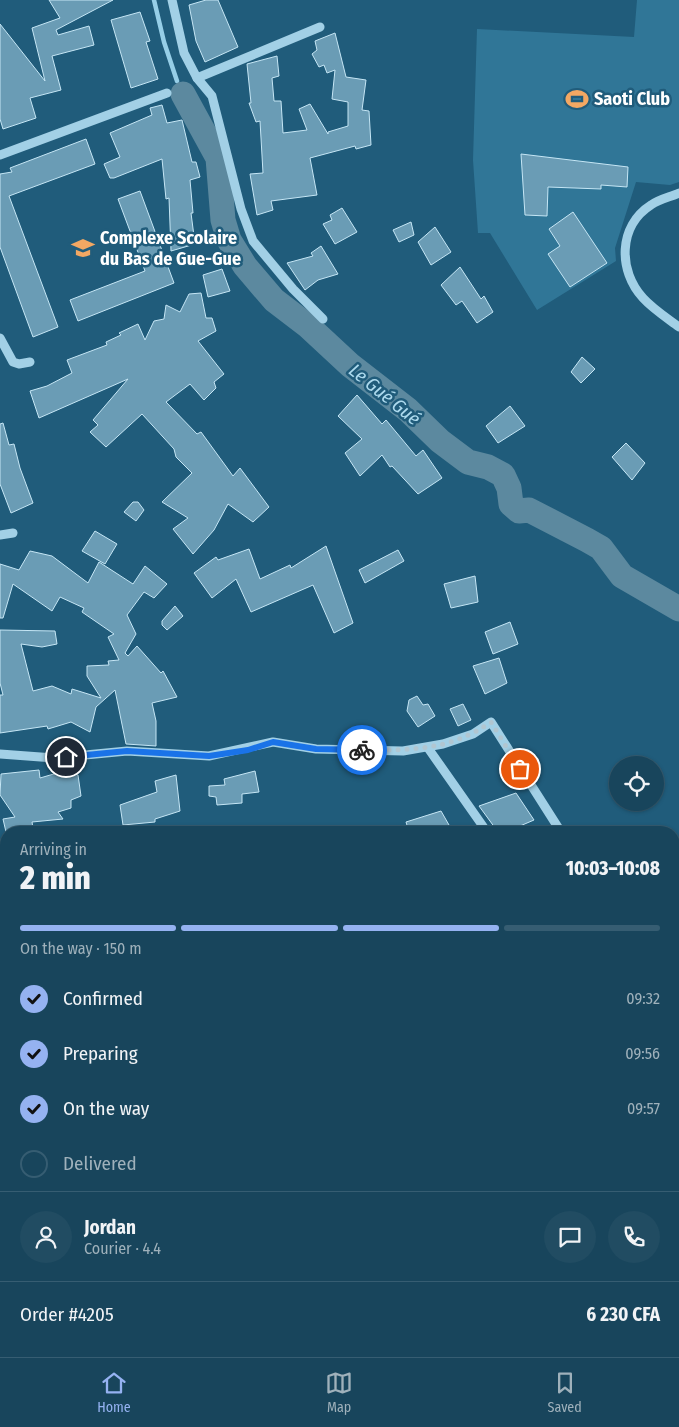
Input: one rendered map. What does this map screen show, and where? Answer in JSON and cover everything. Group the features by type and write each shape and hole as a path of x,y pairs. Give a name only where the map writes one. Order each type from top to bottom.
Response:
{"street":[{"path":"172,0 184,52 197,78 212,96 240,209 253,241 293,289 323,319"},
{"path":"197,78 320,27"},
{"path":"0,154 167,94"},
{"path":"679,193 652,204 640,214 624,244 624,261 631,281 643,298 679,327"},
{"path":"0,338 13,362 19,364 30,362"},
{"path":"0,535 13,533"},
{"path":"0,754 54,758 127,751 201,756 234,752 273,742 316,749 403,751 428,748 474,734 491,722 557,826"},
{"path":"428,748 482,826"}],"shaded area":[{"name":"Saoti Club","path":"637,0 679,0 679,182 670,185 636,182 615,248 616,261 537,310 490,233 478,233 473,160 477,29 634,37"}],"building":[{"path":"49,0 113,0 56,30 58,35 89,26 94,45 52,56 61,90 30,98 36,118 3,129 0,119 0,24 45,81 32,28 60,18"},
{"path":"206,0 218,0 238,47 205,62 196,41 189,5"},
{"path":"140,12 150,41 146,42 158,79 131,88 111,20"},
{"path":"335,33 346,77 366,80 362,110 369,111 371,145 356,149 355,146 310,158 317,195 271,201 273,210 257,215 250,174 263,173 260,121 256,122 249,103 251,103 247,64 277,56 279,76 272,78 274,101 281,101 283,133 307,130 299,109 310,104 328,134 328,132 348,126 348,102 332,99 335,70 327,73 324,65 319,67 312,54 317,50 315,41"},
{"path":"162,105 167,123 182,120 192,162 196,162 200,177 190,180 193,213 191,213 195,244 171,251 169,198 166,199 162,159 114,178 110,178 104,164 120,157 110,133 152,115 150,108"},
{"path":"86,139 95,164 9,196 58,327 33,337 0,247 0,174 12,172 10,168"},
{"path":"521,154 628,167 627,187 601,185 601,189 548,187 547,216 525,215"},
{"path":"140,191 174,283 78,321 70,300 145,271 118,199"},
{"path":"342,208 357,232 335,244 323,224 332,220 330,215"},
{"path":"573,212 607,263 570,287 548,254 560,246 549,229"},
{"path":"411,222 414,235 399,242 393,230"},
{"path":"435,227 451,252 431,265 418,242"},
{"path":"321,246 338,274 318,280 305,290 287,263 313,256 311,253"},
{"path":"460,267 481,299 484,296 493,312 477,323 462,301 456,305 441,285"},
{"path":"222,269 230,291 208,297 203,275"},
{"path":"201,293 206,318 212,318 216,331 198,341 224,374 214,382 216,388 204,400 190,384 166,402 197,434 201,432 233,476 240,468 269,507 253,522 228,504 214,530 193,554 173,529 188,518 162,502 192,473 176,457 174,449 142,414 106,447 90,432 98,425 93,420 128,379 39,418 30,391 47,386 72,373 67,360 107,345 106,342 121,335 119,333 138,324 145,340 154,321 164,319 166,305 180,312 189,294"},
{"path":"582,357 595,369 581,383 571,372"},
{"path":"357,395 382,424 386,420 416,456 423,450 442,478 418,494 392,466 390,467 382,455 360,476 345,453 362,439 338,416"},
{"path":"510,406 525,426 498,443 486,426"},
{"path":"3,423 9,445 14,444 20,468 33,503 11,513 0,484 0,424"},
{"path":"626,443 645,463 632,480 612,457"},
{"path":"133,502 138,502 144,510 136,521 124,512"},
{"path":"95,531 117,544 105,564 82,551"},
{"path":"326,546 353,623 334,633 313,585 251,612 236,579 212,598 194,573 216,557 218,560 249,549 260,579 290,565 291,568"},
{"path":"398,550 404,561 365,583 359,570"},
{"path":"30,551 52,556 88,583 99,562 133,584 145,566 167,584 154,598 144,592 127,615 136,634 125,653 128,656 137,646 161,673 163,671 177,697 152,703 156,721 156,746 126,744 115,690 96,707 90,732 71,722 48,729 47,726 0,733 0,695 3,695 0,683 0,630 55,631 57,644 42,647 21,644 33,691 52,686 71,694 72,689 101,698 87,676 87,666 109,665 108,661 119,660 108,637 114,634 82,612 84,608 60,597 52,611 13,584 3,618 0,618 0,564 19,570"},
{"path":"475,576 478,602 451,608 444,584"},
{"path":"175,606 183,616 167,630 162,625 162,621"},
{"path":"510,622 518,644 493,654 485,632"},
{"path":"499,658 507,683 485,694 473,666"},
{"path":"417,696 423,705 428,704 435,716 418,727 407,711 409,700"},
{"path":"463,704 471,720 458,726 450,709"},
{"path":"39,770 40,778 64,771 78,775 81,796 71,800 71,808 58,812 63,819 32,822 33,826 5,826 3,819 15,817 0,795 1,774"},
{"path":"255,771 259,792 242,794 242,803 217,805 216,797 209,796 209,786 225,785 224,779"},
{"path":"176,775 180,811 155,819 155,822 123,825 120,805 157,792 155,781"},
{"path":"516,793 534,820 520,826 494,826 479,806"},
{"path":"441,811 450,826 407,826 406,822"}],"waterway":[{"name":"Le Gué Gué","path":"154,0 164,42 177,81"},
{"name":"Le Gué Gué","path":"183,94 218,158 223,220 229,240 245,266 274,300 308,326 350,365 408,410 440,441 468,462 488,467 503,475 509,488 511,504 519,511 529,510 601,548 622,576 679,609"}],"way so far":[{"path":"362,750 403,751 428,748 474,734 491,722 520,769"}],"place":[{"name":"Saoti Club","path":"577,99"},
{"name":"Complexe Scolaire du Bas de Gue-Gue","path":"83,248"}],"route":[{"path":"66,757 127,751 209,756 248,750 273,742 316,749 362,750"}]}
